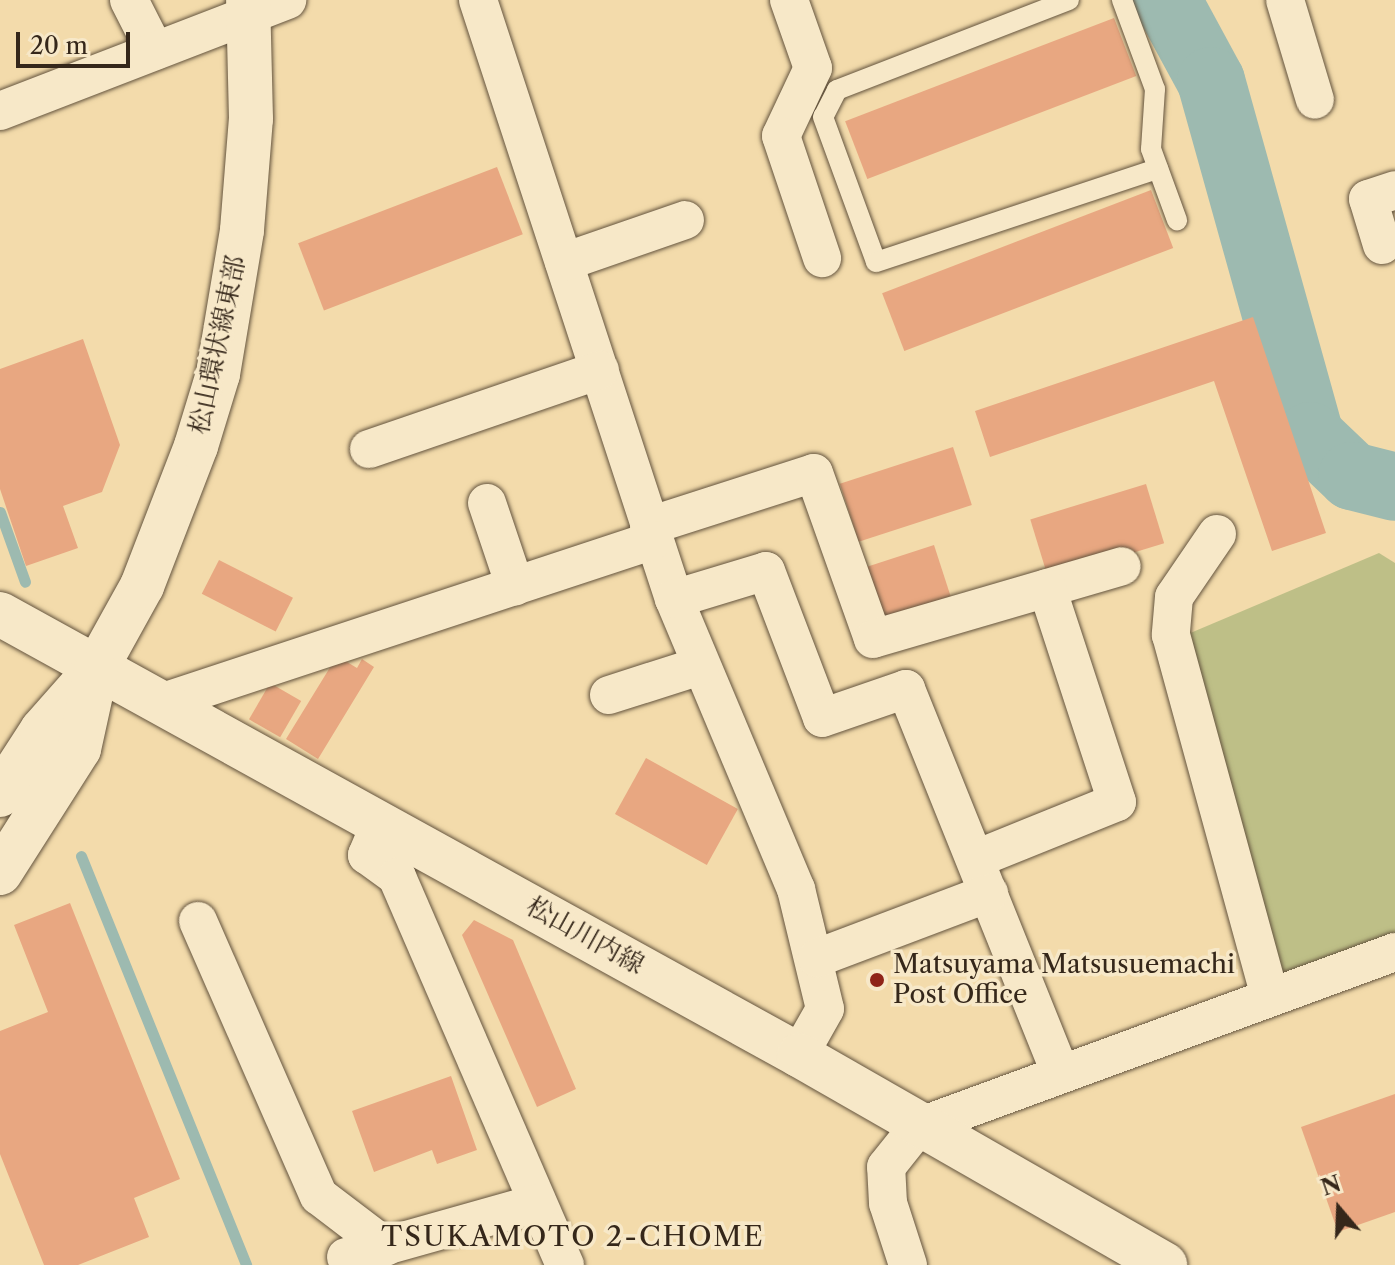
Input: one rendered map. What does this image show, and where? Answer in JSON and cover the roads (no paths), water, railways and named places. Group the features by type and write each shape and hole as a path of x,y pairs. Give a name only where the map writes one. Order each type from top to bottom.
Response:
{"main road":[{"name":"松山環状線東部","path":"96,669 142,586 218,374 248,170 262,5"},
{"name":"松山川内線","path":"0,614 799,1055 918,1127 1165,1265"},
{"path":"0,795 42,730 96,669"},
{"path":"0,873 79,749 96,669"}],"street":[{"path":"129,0 155,51"},
{"path":"478,0 674,599 796,889 817,958 825,1009 799,1055"},
{"path":"789,0 813,68 781,136 822,258"},
{"path":"1285,0 1315,100"},
{"path":"0,111 155,51 262,5"},
{"path":"1373,186 1382,245"},
{"path":"564,262 685,220"},
{"path":"369,449 600,370"},
{"path":"160,703 515,586 814,473 873,639 1122,566"},
{"path":"487,503 515,586"},
{"path":"1217,534 1174,597 1171,635 1270,997"},
{"path":"674,599 766,571 822,718 906,689 1061,1074"},
{"path":"817,958 983,876 1117,802 1047,588"},
{"path":"609,695 700,666"},
{"path":"381,822 367,855 397,877 565,1265"},
{"path":"198,921 319,1196 386,1247"},
{"path":"908,1265 888,1203 886,1167 918,1127 1395,952"},
{"path":"346,1257 538,1203"}],"lane":[{"path":"1069,0 837,90 823,117 876,262 1158,169"},
{"path":"1122,0 1155,89 1151,149 1177,220"}],"waterway":[{"path":"1167,0 1211,81 1310,436 1352,476 1395,487"},
{"path":"0,512 25,582"},
{"path":"81,856 246,1265"}],"place":[{"name":"Matsuyama Matsusuemachi Post Office","path":"877,980"}],"district":[{"name":"TSUKAMOTO 2-CHOME","path":"573,1236"}]}
